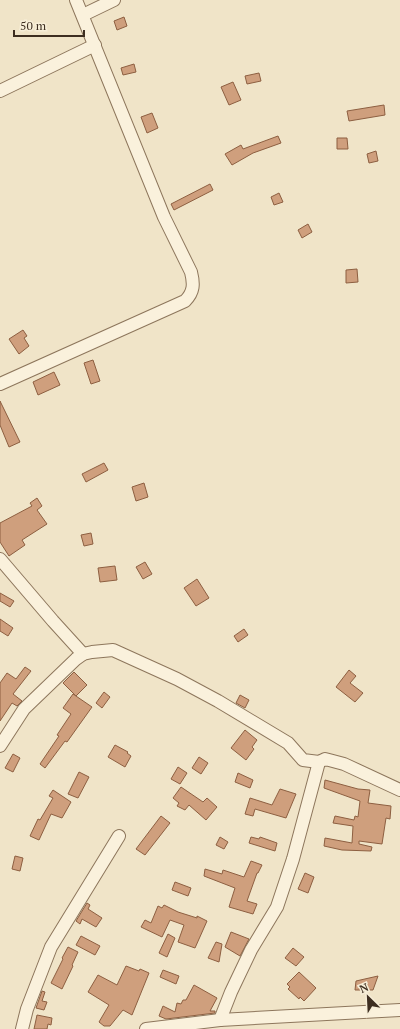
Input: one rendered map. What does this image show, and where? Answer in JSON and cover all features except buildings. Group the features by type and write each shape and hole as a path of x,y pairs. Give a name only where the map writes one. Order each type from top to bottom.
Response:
{"street":[{"path":"0,384 185,301 191,295 193,288 191,272 164,216 76,0"},
{"path":"83,15 114,0"},
{"path":"0,92 95,45"},
{"path":"1,564 84,654"},
{"path":"0,746 24,709 76,659 84,654 102,650 113,650 218,701 288,743 304,760 319,762 325,759 344,764 400,790"},
{"path":"220,1020 231,992 251,950 277,907 293,859 319,762"},
{"path":"22,1029 27,1009 52,947 119,836"},
{"path":"146,1029 220,1020 400,1010"}]}
